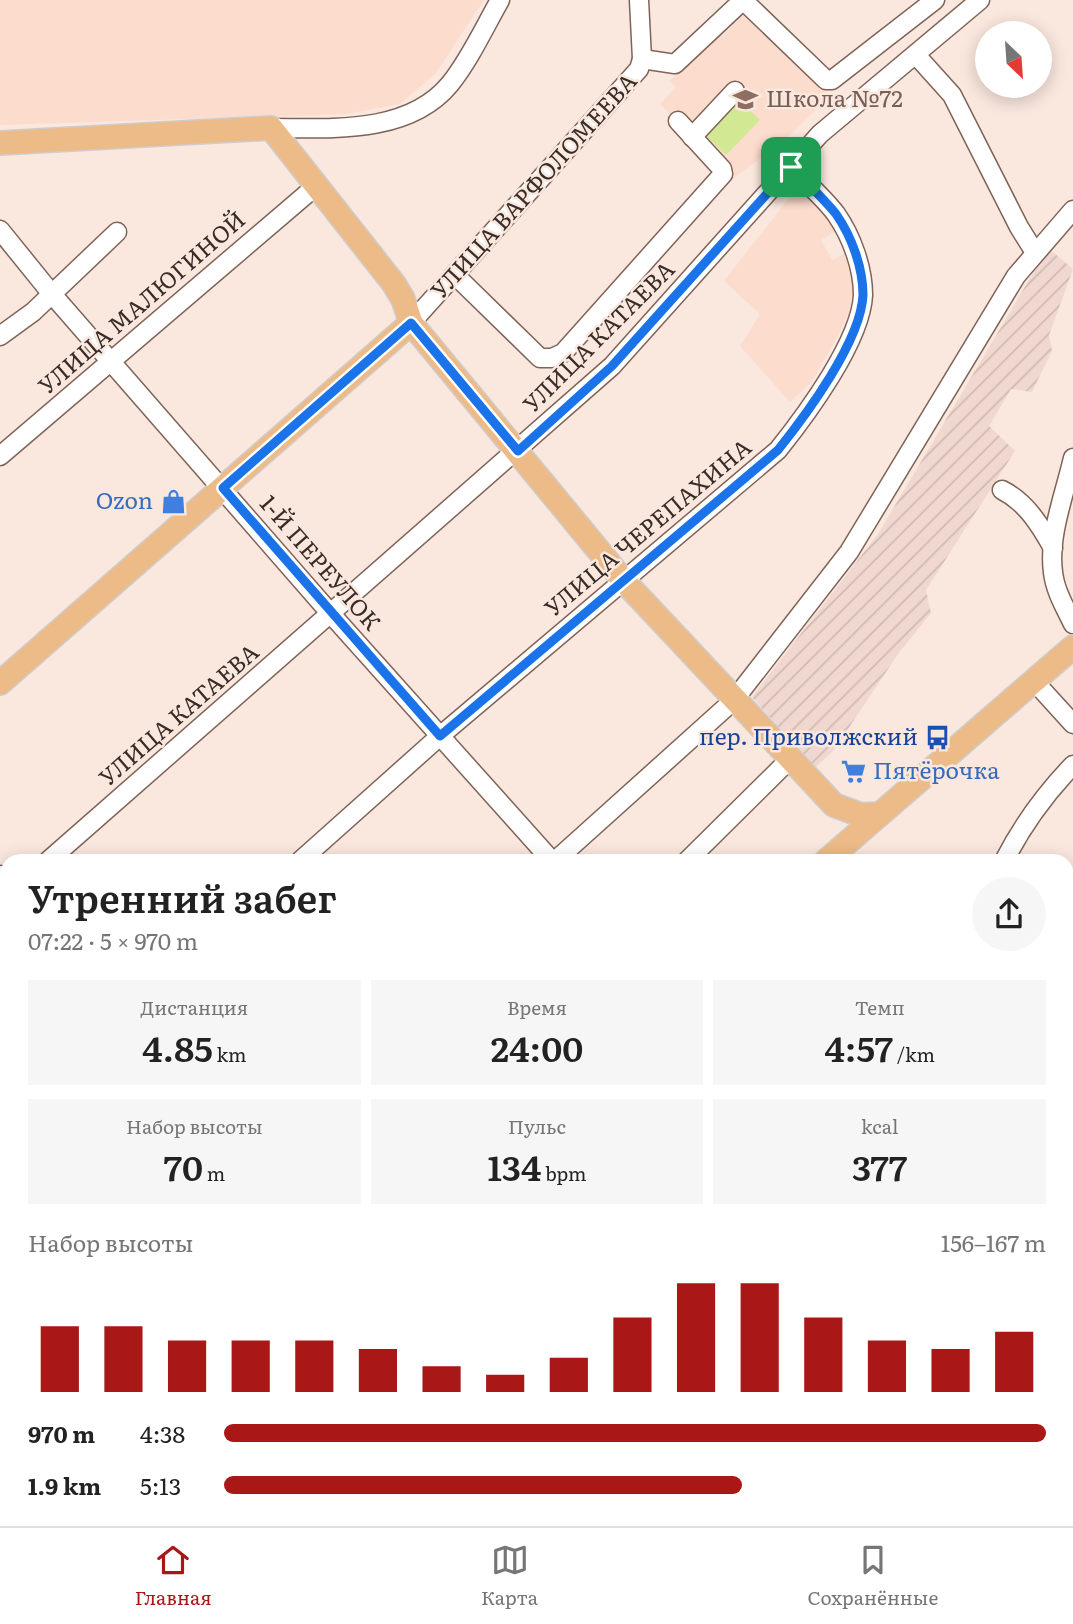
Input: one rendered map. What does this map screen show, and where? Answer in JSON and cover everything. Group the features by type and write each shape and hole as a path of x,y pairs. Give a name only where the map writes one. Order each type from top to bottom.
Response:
{"main road":[{"path":"0,143 271,128 394,284 404,299 411,323 623,580 834,805 861,815 880,814"},
{"name":"УЛИЦА ВАРФОЛОМЕЕВА","path":"0,684 411,323"},
{"path":"835,854 1073,647"},
{"path":"830,854 839,830 834,805"}],"street":[{"path":"271,128 349,128 407,116 449,85 500,0"},
{"name":"УЛИЦА ВАРФОЛОМЕЕВА","path":"411,323 639,69 642,59 639,0"},
{"path":"642,59 675,64 740,3 746,2 826,80 832,80 935,0"},
{"name":"УЛИЦА КАТАЕВА","path":"56,854 612,366 820,134 980,0"},
{"path":"916,55 952,95 1019,227 1034,251"},
{"path":"692,137 735,91"},
{"path":"456,276 540,358 552,359 564,353 723,174 722,169 678,121"},
{"name":"УЛИЦА ЧЕРЕПАХИНА","path":"308,854 440,736 778,450 809,413 857,323 863,296 860,271 848,234 835,213 791,167"},
{"name":"УЛИЦА МАЛЮГИНОЙ","path":"0,456 316,186"},
{"path":"562,854 734,700 849,552 1016,276 1034,251 1073,210"},
{"name":"1-Й ПЕРЕУЛОК","path":"0,230 51,293 331,614 548,854"},
{"path":"0,336 33,312 51,293 88,263 117,232"},
{"path":"1073,458 1053,548 1052,572 1058,593 1073,624"},
{"path":"1002,489 1027,509 1053,548"},
{"path":"1034,681 1073,724"},
{"path":"694,854 789,760"},
{"path":"1008,854 1019,833 1055,783 1073,765"}],"shaded area":[{"path":"0,0 484,0 436,73 400,104 345,114 0,125"},
{"name":"Школа №72","path":"746,12 830,95 788,137 722,187 673,117 660,104 676,87 670,81 716,32 722,37"},
{"path":"797,188 837,230 821,240 832,260 848,252 854,275 850,309 839,334 812,381 790,402 740,346 760,314 724,281"},
{"path":"1048,248 1073,269 1049,335 1052,351 1032,392 1011,389 989,426 1015,451 926,590 931,613 898,654 834,750 815,768 752,697 878,534"}],"green space":[{"path":"740,101 760,120 726,155 706,136"}],"place":[{"name":"Школа №72","path":"746,99"},
{"name":"Ozon","path":"173,501"},
{"name":"пер. Приволжский","path":"938,737"},
{"name":"Пятёрочка","path":"853,771"}],"route":[{"path":"791,167 835,213 848,234 860,271 863,296 857,323 809,413 778,450 440,736 223,488 411,323 518,451 612,366 703,268 791,167"}]}
